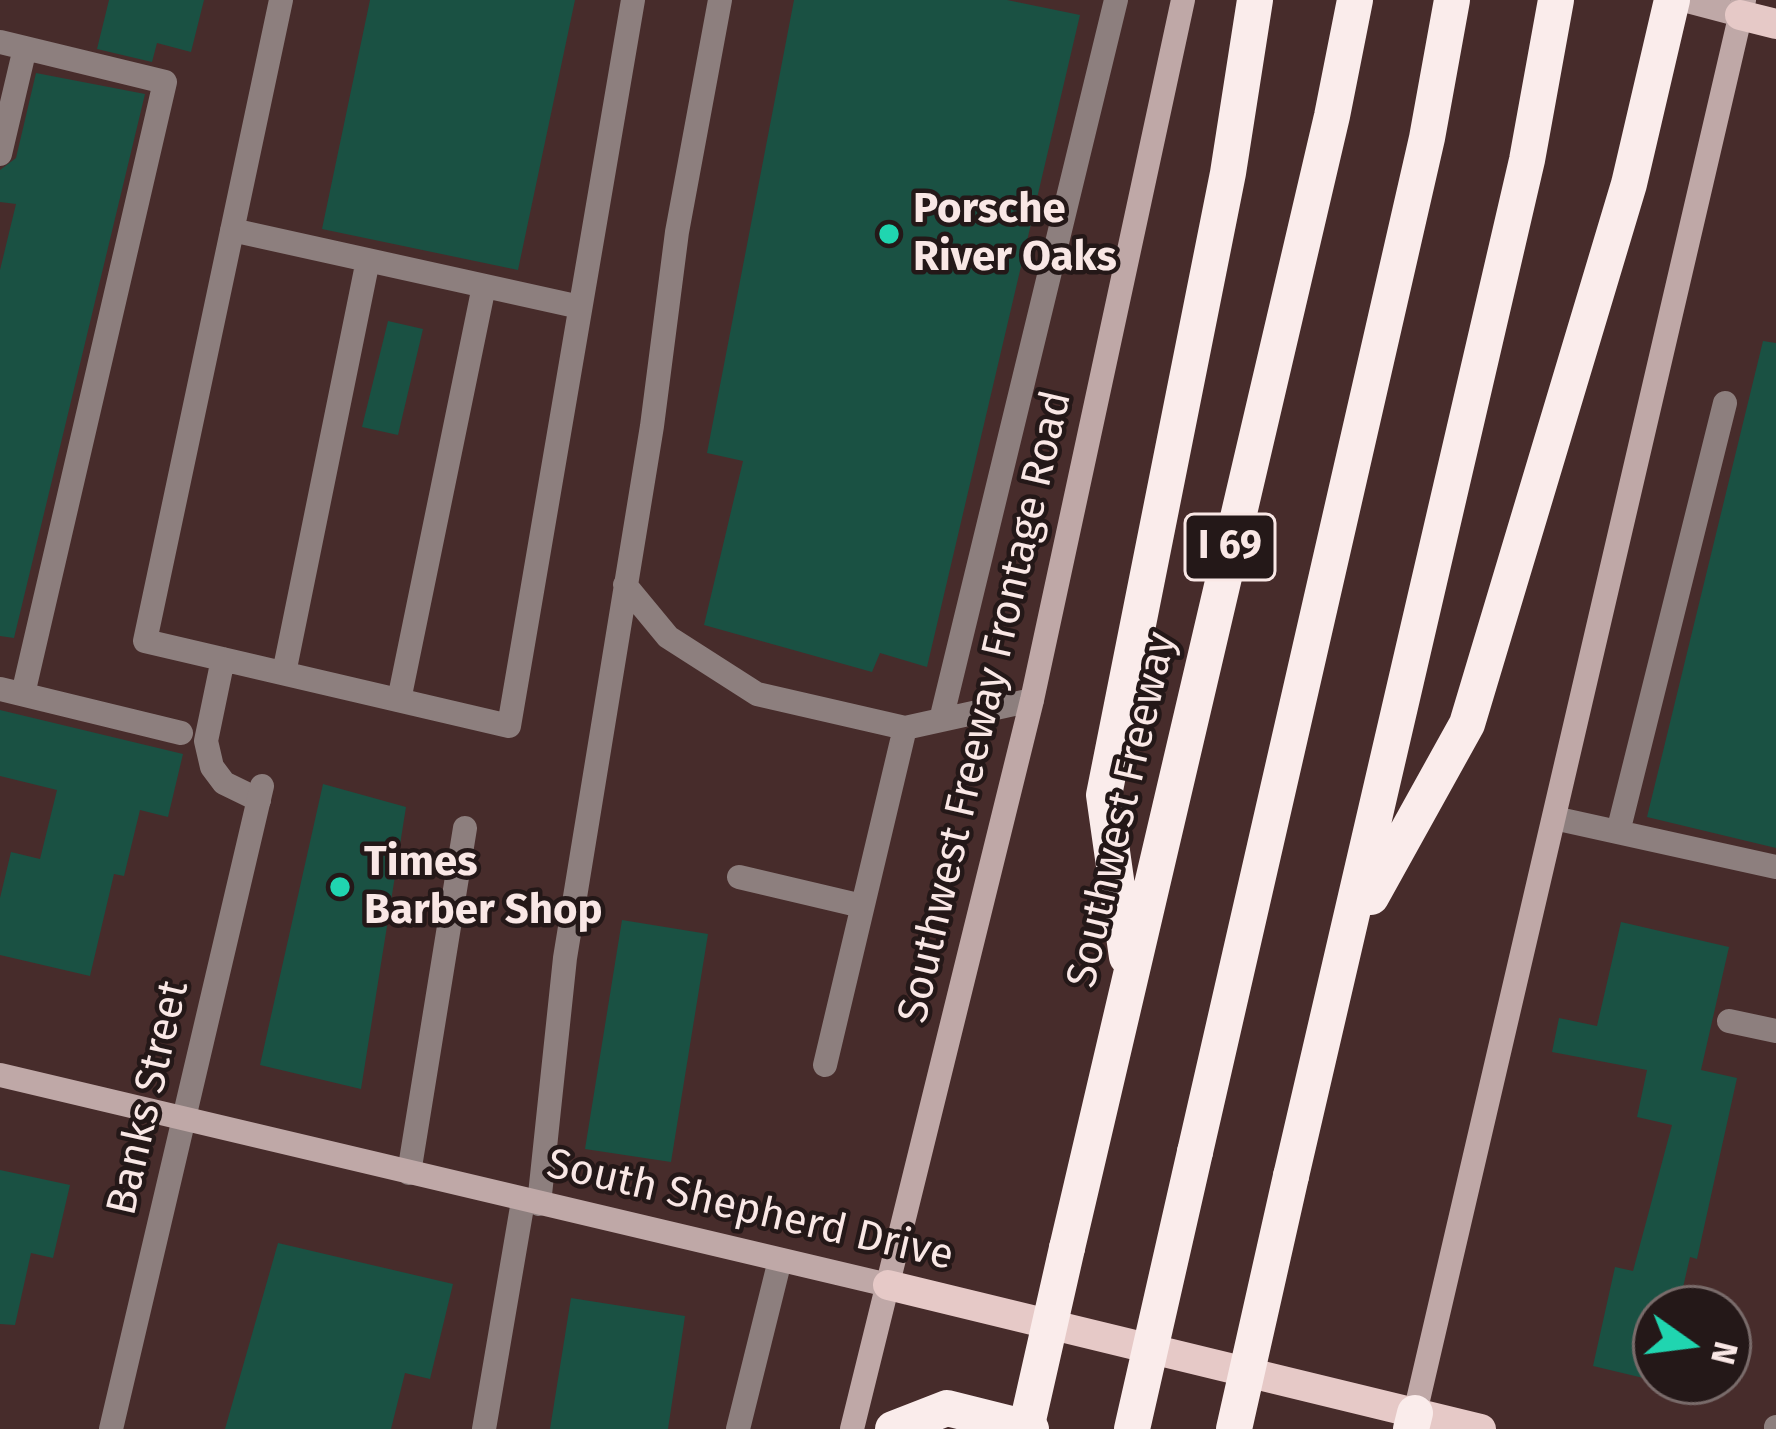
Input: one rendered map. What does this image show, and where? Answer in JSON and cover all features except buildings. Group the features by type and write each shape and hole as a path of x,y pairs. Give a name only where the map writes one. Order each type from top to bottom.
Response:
{"highway":[{"path":"1130,978 1104,795 1228,173 1256,0"},
{"name":"Southwest Freeway","path":"1028,1429 1332,116 1354,0"},
{"path":"1132,1429 1427,138 1453,0"},
{"path":"1234,1429 1526,160 1556,0"},
{"path":"1352,932 1467,724 1629,184 1672,0"},
{"path":"893,1429 946,1408 1028,1429"}],"main road":[{"name":"Southwest Freeway Frontage Road","path":"852,1429 1032,700 1183,0"},
{"path":"1683,0 1742,8 1776,24"},
{"path":"1413,1421 1742,8"},
{"name":"South Shepherd Drive","path":"0,1075 887,1285 1413,1421 1481,1429"}],"street":[{"path":"281,0 145,640 509,726 633,0"},
{"path":"484,1429 531,1202 677,232 720,0"},
{"path":"941,720 1116,0"},
{"path":"0,154 12,45 165,82 12,692 181,733"},
{"path":"232,230 580,307"},
{"path":"284,673 368,260"},
{"path":"399,700 484,286"},
{"path":"1618,832 1725,403"},
{"path":"625,585 668,637 757,694 905,728 1032,700"},
{"name":"Banks Street","path":"111,1429 261,793 224,783 212,767 206,741 223,658"},
{"path":"825,1065 905,728"},
{"path":"1554,818 1776,867"},
{"path":"409,1173 465,829"},
{"path":"740,877 862,906"},
{"path":"1729,1021 1776,1031"},
{"path":"738,1429 780,1260"}],"place":[{"name":"Porsche River Oaks","path":"889,234"},
{"name":"Times Barber Shop","path":"340,887"}]}
